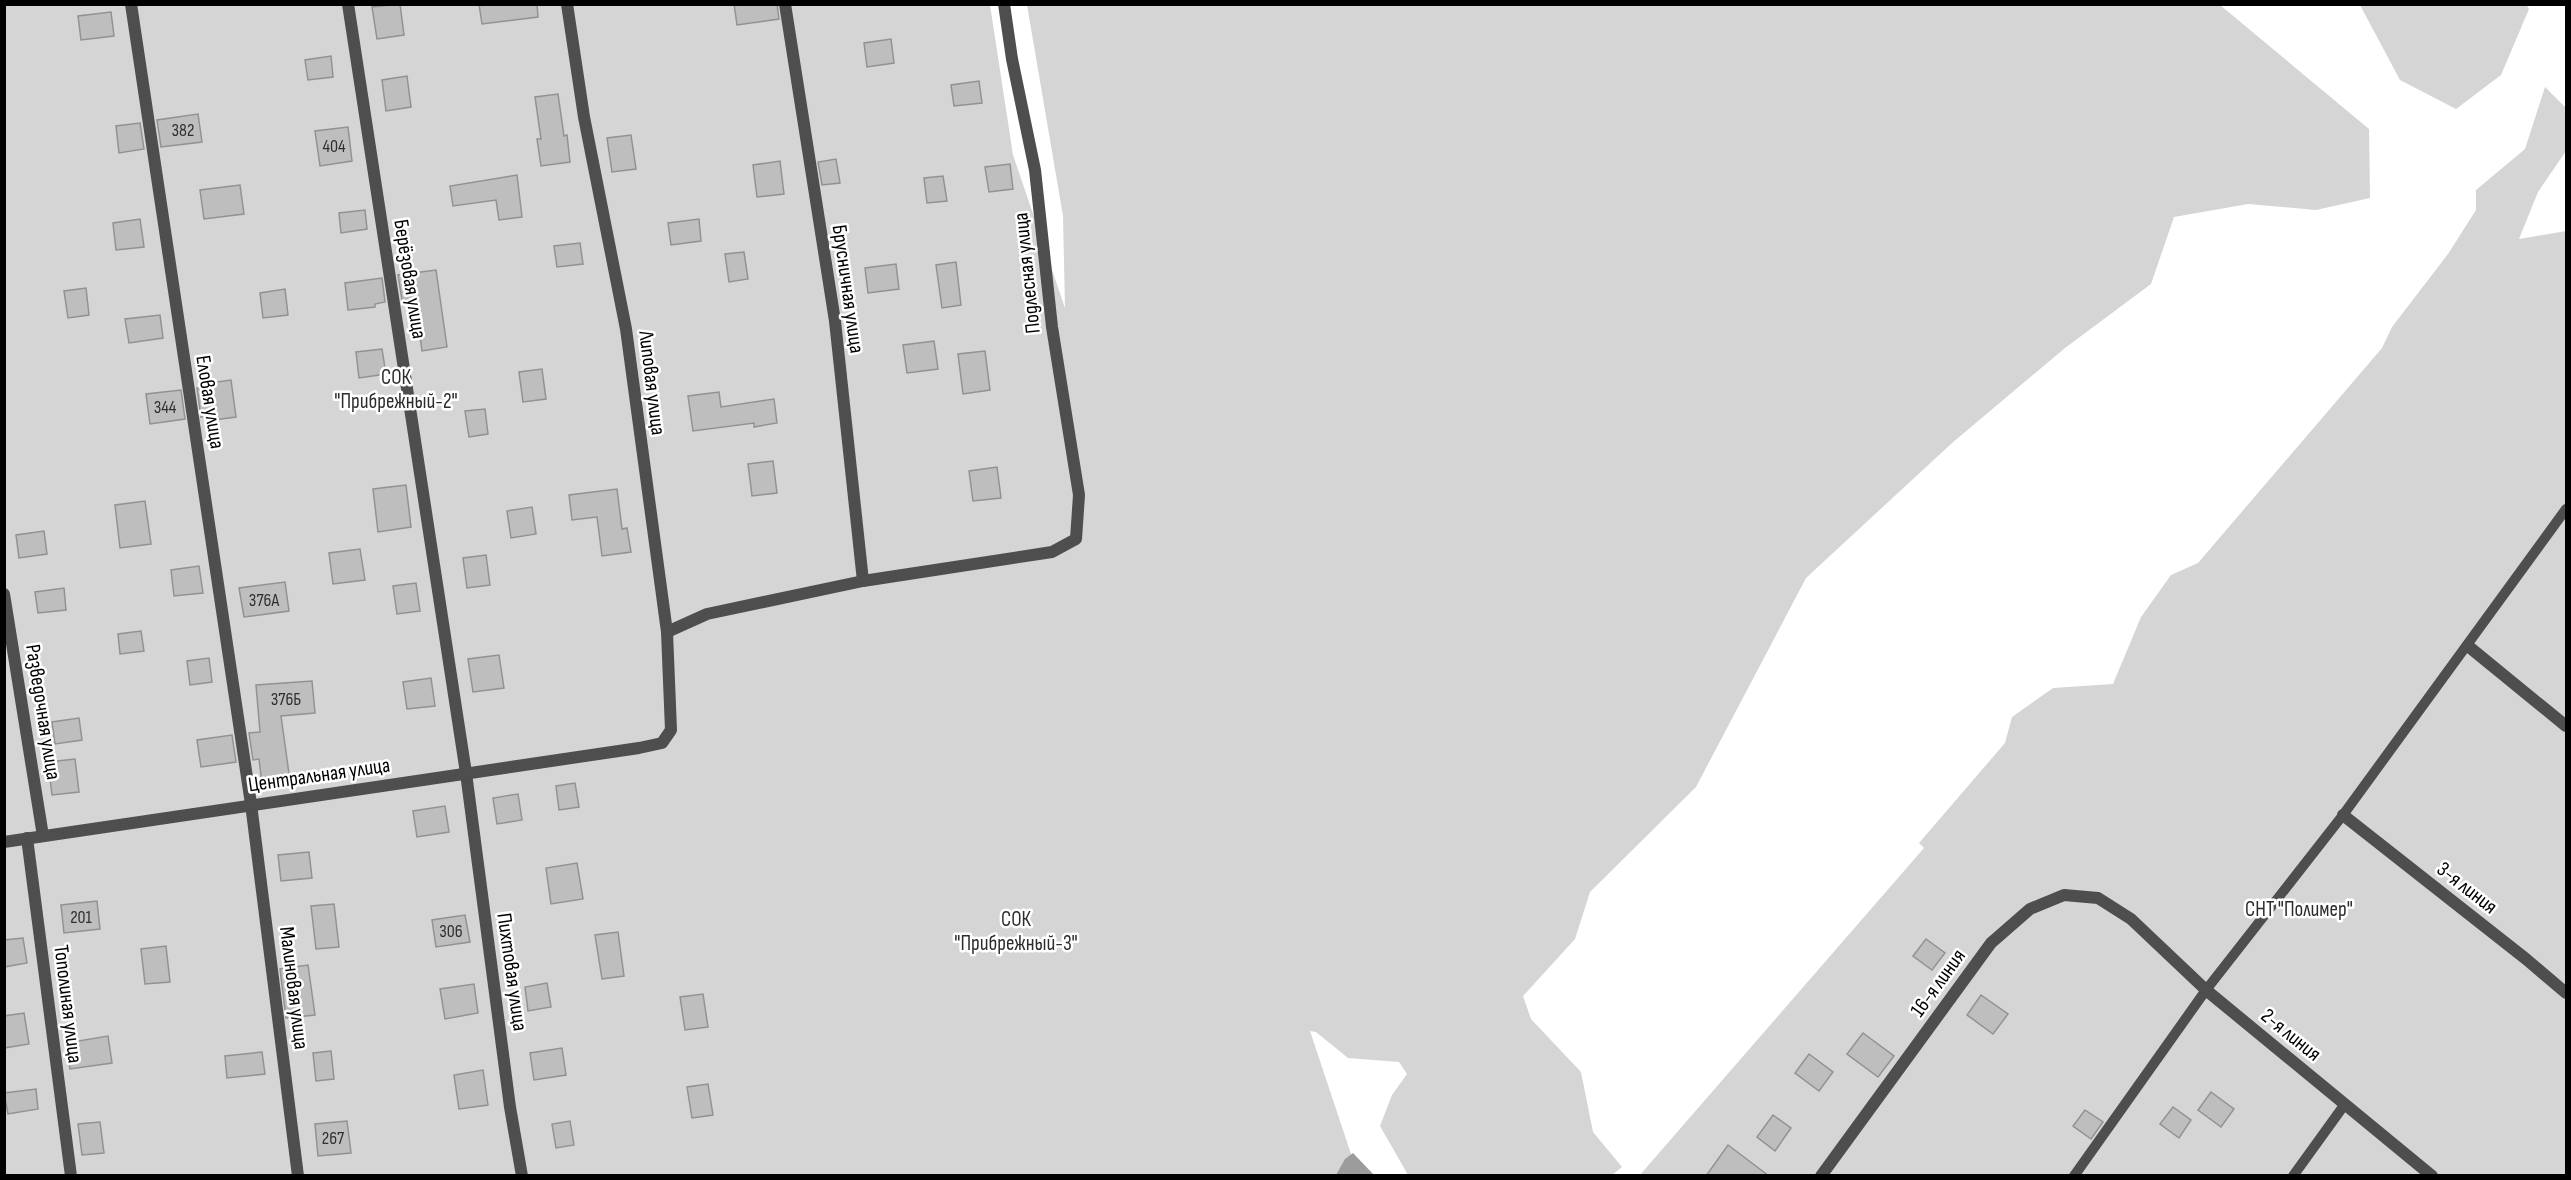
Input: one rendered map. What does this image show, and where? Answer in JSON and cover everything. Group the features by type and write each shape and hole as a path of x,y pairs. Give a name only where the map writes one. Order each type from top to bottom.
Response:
{"street":[{"name":"Еловая улица","path":"131,4 251,804"},
{"name":"Берёзовая улица","path":"348,4 466,774"},
{"name":"Липовая улица","path":"567,4 584,117 626,329 667,632 671,730 662,743 639,748"},
{"name":"Брусничная улица","path":"785,4 835,321 862,581"},
{"name":"Подлесная улица","path":"862,581 1052,552 1076,539 1078,495 1052,327 1035,170 1012,59 1004,4"},
{"path":"667,632 707,614 862,581"},
{"name":"Разведочная улица","path":"4,594 43,836"},
{"path":"2468,646 2566,726"},
{"name":"Центральная улица","path":"4,842 639,748"},
{"name":"Пихтовая улица","path":"466,774 510,1107 522,1176"},
{"name":"Малиновая улица","path":"251,804 298,1176"},
{"name":"3-я линия","path":"2343,815 2566,993"},
{"name":"Тополиная улица","path":"27,838 71,1176"},
{"name":"16-я линия","path":"1821,1176 1991,943 2030,909 2064,896 2098,898 2131,919"},
{"name":"2-я линия","path":"2131,919 2206,990 2432,1176"}],"lane":[{"path":"2074,1176 2206,990 2343,815 2566,509"},
{"path":"2293,1176 2345,1104"}],"green space":[{"path":"2526,4 2529,9 2501,75 2456,109 2400,80 2360,5"},
{"path":"5,5 990,5 1013,155 1065,308 1063,216 1027,5 2220,5 2369,129 2370,198 2316,210 2248,204 2174,217 2151,284 2065,348 1952,443 1806,578 1696,787 1590,892 1575,939 1523,996 1531,1019 1581,1072 1593,1132 1622,1167 1612,1175 1408,1175 1380,1126 1392,1095 1407,1074 1399,1062 1348,1058 1316,1032 1310,1031 1358,1175 5,1176"},
{"name":"СНТ \"Полимер\"","path":"2545,87 2566,108 2566,151 2538,192 2519,239 2566,231 2566,1175 1639,1176 1924,848 1919,843 2005,743 2012,717 2053,688 2113,684 2141,617 2171,575 2198,563 2382,348 2392,327 2448,254 2476,210 2476,190 2525,149"}],"shaded area":[{"path":"1353,1153 1374,1175 1336,1175 1345,1159"}],"building":[{"path":"400,4 404,35 377,39 372,7"},
{"path":"479,4 537,4 538,17 482,24"},
{"path":"734,4 777,4 779,19 737,25"},
{"path":"111,12 114,36 81,40 78,16"},
{"path":"891,39 894,63 867,67 864,43"},
{"path":"331,56 333,77 308,80 305,60"},
{"path":"407,76 411,107 386,111 382,80"},
{"path":"979,81 982,103 954,106 951,85"},
{"path":"558,94 570,162 541,166 537,139 541,139 535,97"},
{"path":"198,114 202,142 161,147 157,120"},
{"path":"140,123 144,149 119,153 116,126"},
{"path":"348,127 352,161 320,166 315,131"},
{"path":"631,135 636,169 612,172 607,138"},
{"path":"836,159 840,183 822,185 818,162"},
{"path":"780,161 784,194 757,197 753,165"},
{"path":"1010,164 1013,189 989,192 985,167"},
{"path":"517,175 522,217 499,220 496,200 453,206 450,186"},
{"path":"943,176 947,201 927,203 924,178"},
{"path":"240,185 244,214 204,219 200,190"},
{"path":"365,210 367,229 341,233 339,213"},
{"path":"140,219 144,247 116,250 113,223"},
{"path":"699,219 701,241 671,245 668,223"},
{"path":"580,243 583,264 557,267 554,246"},
{"path":"744,252 748,279 729,282 725,254"},
{"path":"956,262 961,305 942,308 936,265"},
{"path":"896,264 899,289 868,293 865,268"},
{"path":"436,270 447,347 422,351 415,299 402,300 398,275"},
{"path":"382,278 385,302 375,304 375,307 348,310 345,283"},
{"path":"86,288 89,315 68,318 64,291"},
{"path":"285,289 288,315 263,318 260,293"},
{"path":"160,315 163,338 129,343 125,319"},
{"path":"934,341 938,369 907,373 903,345"},
{"path":"382,349 386,374 359,378 356,352"},
{"path":"985,351 990,390 963,394 958,354"},
{"path":"542,369 546,399 523,402 519,372"},
{"path":"231,380 236,417 207,421 207,417 201,417 197,388 203,387 202,384"},
{"path":"181,390 185,419 150,424 146,394"},
{"path":"719,392 721,407 774,399 777,423 754,427 754,423 693,431 688,396"},
{"path":"485,409 488,434 469,437 465,411"},
{"path":"773,461 777,493 752,496 748,464"},
{"path":"997,467 1001,498 973,501 969,471"},
{"path":"406,485 411,527 378,532 373,489"},
{"path":"617,489 622,529 627,528 631,552 602,556 597,517 572,520 569,495"},
{"path":"145,501 151,544 120,548 115,505"},
{"path":"532,507 536,534 511,538 507,511"},
{"path":"44,531 47,554 19,558 16,535"},
{"path":"360,549 365,580 333,584 329,553"},
{"path":"486,555 490,585 467,588 463,558"},
{"path":"199,566 203,593 174,596 171,570"},
{"path":"285,582 289,611 244,617 239,588"},
{"path":"416,583 420,611 397,614 393,586"},
{"path":"64,588 66,610 38,613 35,592"},
{"path":"141,631 144,651 120,654 118,634"},
{"path":"499,655 504,688 473,692 468,659"},
{"path":"209,658 212,682 190,685 187,661"},
{"path":"431,678 435,706 407,709 403,682"},
{"path":"312,681 315,713 281,716 290,781 262,784 259,759 253,760 249,733 260,732 256,685"},
{"path":"79,718 82,740 55,744 52,722"},
{"path":"232,735 236,762 201,767 197,740"},
{"path":"75,759 79,792 52,795 48,762"},
{"path":"575,783 579,807 559,810 556,786"},
{"path":"518,794 522,820 497,824 493,798"},
{"path":"445,806 449,832 417,837 413,811"},
{"path":"309,852 312,878 281,881 278,855"},
{"path":"577,863 583,899 551,904 546,868"},
{"path":"97,901 100,929 64,933 61,905"},
{"path":"334,904 339,947 316,949 311,906"},
{"path":"465,915 470,942 436,947 432,920"},
{"path":"618,932 624,976 602,979 595,935"},
{"path":"23,938 27,963 4,967 4,940"},
{"path":"1926,939 1945,953 1932,970 1913,956"},
{"path":"166,946 170,982 145,984 141,949"},
{"path":"308,965 315,1015 286,1018 280,969"},
{"path":"547,983 551,1007 528,1011 525,987"},
{"path":"474,984 478,1013 445,1019 440,989"},
{"path":"703,994 708,1027 685,1030 680,997"},
{"path":"1981,995 2008,1014 1993,1034 1967,1015"},
{"path":"24,1013 29,1044 4,1048 4,1016"},
{"path":"1863,1033 1894,1056 1878,1077 1847,1054"},
{"path":"108,1036 112,1063 70,1069 66,1043"},
{"path":"562,1048 566,1075 534,1080 530,1053"},
{"path":"331,1051 334,1079 316,1081 313,1053"},
{"path":"262,1052 265,1074 227,1078 225,1056"},
{"path":"1809,1054 1833,1072 1819,1091 1795,1073"},
{"path":"483,1070 488,1105 459,1109 454,1075"},
{"path":"708,1084 713,1115 692,1118 687,1087"},
{"path":"36,1089 38,1109 8,1114 4,1093"},
{"path":"2211,1092 2234,1109 2221,1127 2198,1110"},
{"path":"2173,1107 2191,1120 2179,1138 2160,1124"},
{"path":"2085,1110 2103,1122 2091,1139 2073,1126"},
{"path":"1773,1115 1791,1128 1775,1151 1757,1137"},
{"path":"347,1121 351,1153 318,1156 315,1124"},
{"path":"570,1121 574,1145 556,1148 552,1124"},
{"path":"100,1122 104,1153 82,1155 78,1124"},
{"path":"1728,1145 1769,1176 1706,1176"}],"park label":[{"name":"СОК \"Прибрежный-2\"","path":"396,389"},
{"name":"СОК \"Прибрежный-3\"","path":"1016,931"}]}
